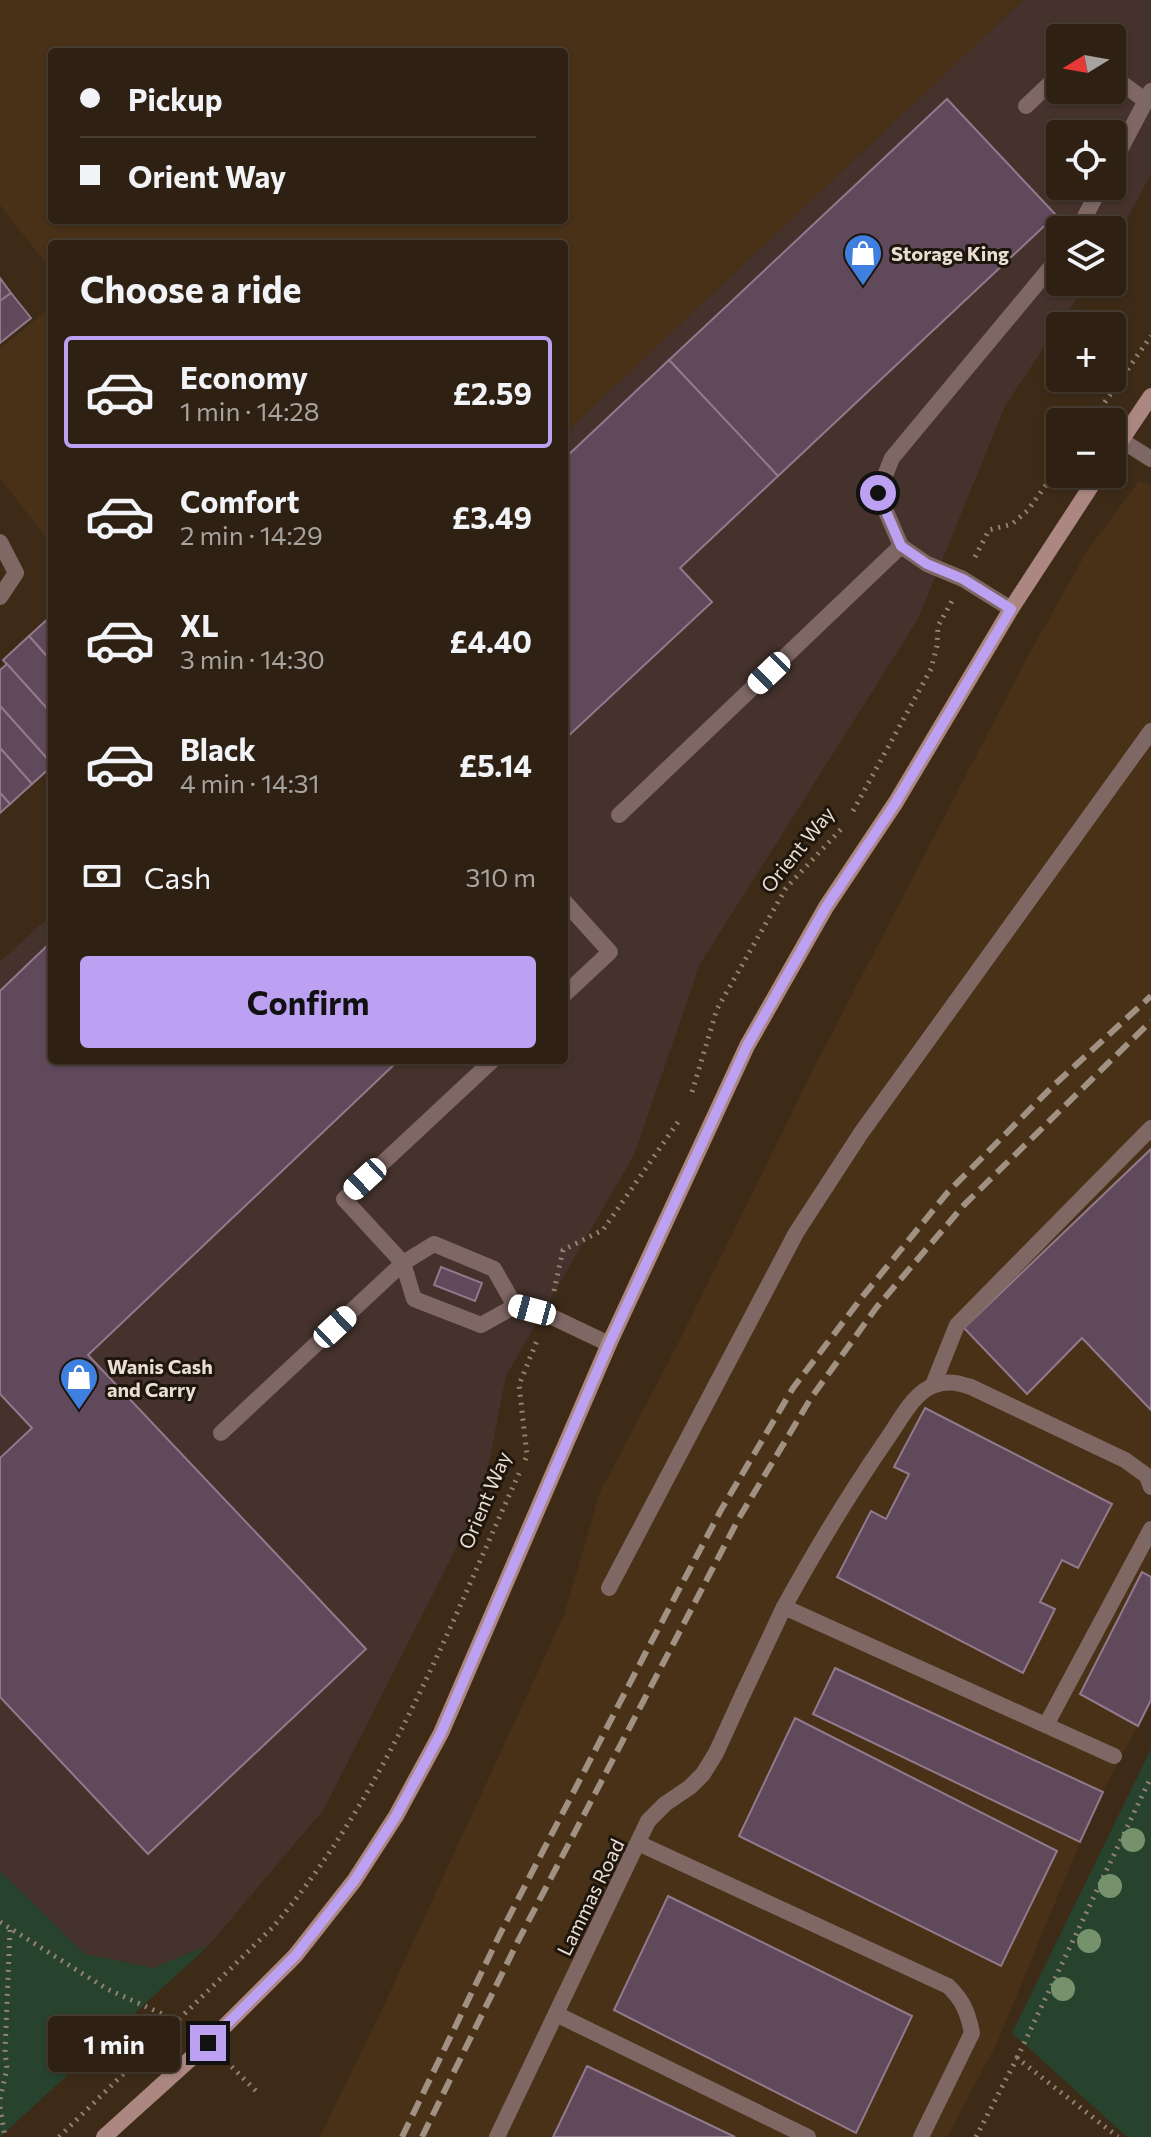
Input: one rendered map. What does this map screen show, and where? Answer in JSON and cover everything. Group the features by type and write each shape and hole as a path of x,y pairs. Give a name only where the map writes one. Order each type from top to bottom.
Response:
{"street":[{"path":"1126,84 1148,96 1126,138"},
{"path":"1026,106 1046,87"},
{"path":"1011,609 963,579 927,564 901,546 878,493 892,458 1046,273"},
{"path":"1126,434 1151,396"},
{"path":"1126,450 1151,459"},
{"path":"104,2137 208,2043 295,1956 354,1881 396,1816 441,1733 609,1344 747,1046 826,907 896,802 1011,609 1090,488"},
{"path":"0,542 16,573 0,597"},
{"path":"619,815 901,546"},
{"path":"609,1588 796,1233 861,1133 1151,731"},
{"path":"568,905 610,952 568,991"},
{"path":"489,1064 344,1199 403,1263 414,1299 481,1325 515,1306 548,1315 609,1344"},
{"path":"933,1385 957,1325 1151,1128"},
{"path":"221,1433 403,1263 434,1244 494,1269 515,1306"},
{"path":"933,1385 962,1384 1027,1414 1125,1460 1147,1476 1151,1487"},
{"name":"Lammas Road","path":"497,2137 648,1821 703,1774 716,1753 784,1607 824,1535 916,1398 933,1385"},
{"path":"1046,1725 1151,1529"},
{"path":"784,1607 1114,1756"},
{"path":"638,1843 948,1986 960,1998 969,2016 972,2033 921,2137"},
{"path":"556,2014 808,2137"}],"path":[{"path":"1101,408 1151,336"},
{"path":"985,537 989,530 1012,524 1027,511 1046,485"},
{"name":"Orient Way","path":"691,1096 717,1009 786,888 846,824 931,669 941,621"},
{"name":"Orient Way","path":"59,2137 273,1927 302,1893 358,1808 417,1699 527,1455 519,1385 548,1315 563,1250 603,1230 679,1122"},
{"path":"976,2137 1151,1777"},
{"path":"0,1922 107,1989 178,2021"},
{"path":"0,2099 7,2068 10,1929"},
{"path":"208,2043 257,2092"},
{"path":"1017,2058 1117,2137"},
{"path":"0,2107 5,2137"}],"shaded area":[{"path":"0,0 1023,0 568,430 568,240 48,240 48,266 0,205"},
{"path":"1023,0 1151,0 1151,174 1126,221 1126,216 1046,216 1046,296 1079,296 1068,312 1046,312 1046,344 1006,404 918,619 700,964 634,1155 506,1376 482,1497 324,1809 209,1945 153,1968 85,1954 0,1871 0,962 48,918 48,1064 568,1064 568,430"},
{"path":"48,309 48,540 0,478 0,349"},
{"path":"1139,481 1151,485 1151,1700 1080,1842 997,2043 947,2137 320,2137 564,1615 600,1492 678,1344 815,1066 1028,656 1087,551"}],"green space":[{"path":"1151,1749 1151,2137 1127,2137 1012,2033"},
{"path":"0,1871 85,1954 153,1968 209,1945 0,2137"}],"building":[{"name":"Storage King","path":"947,99 1056,215 1046,216 1046,224 778,476 669,360"},
{"path":"0,278 11,293 0,301"},
{"path":"11,293 31,318 0,343 0,301"},
{"path":"669,360 778,476 680,568 712,602 568,736 568,455"},
{"path":"48,619 48,657 29,636"},
{"path":"29,636 48,657 48,710 3,660"},
{"path":"7,664 48,710 48,760 0,706 0,670"},
{"path":"0,706 48,760 48,770 32,784 0,748"},
{"path":"0,748 32,784 10,804 0,793"},
{"path":"0,793 10,804 0,813"},
{"name":"Wanis Cash and Carry","path":"48,945 48,1064 395,1064 88,1355 366,1649 148,1854 0,1697 0,1458 32,1428 0,1394 0,991"},
{"path":"1151,1149 1151,1410 1082,1338 1027,1394 964,1328"},
{"path":"441,1267 482,1283 475,1301 434,1285"},
{"path":"925,1408 1112,1504 1078,1568 1062,1560 1040,1602 1055,1609 1023,1673 837,1577 871,1511 886,1519 909,1474 894,1467"},
{"path":"1142,1572 1151,1577 1151,1700 1138,1726 1080,1694"},
{"path":"835,1668 1103,1792 1080,1842 813,1714"},
{"path":"795,1718 1057,1851 1001,1966 739,1836"},
{"path":"668,1896 912,2016 856,2133 614,2010"},
{"path":"587,2066 735,2137 553,2137"}],"railway":[{"path":"402,2137 500,1934 646,1652 721,1510 793,1388 948,1192 1054,1085 1151,996"},
{"path":"422,2137 518,1941 739,1518 811,1398 876,1308 964,1205 1151,1021"}],"place":[{"name":"Storage King","path":"863,287"},
{"name":"Wanis Cash and Carry","path":"79,1411"}],"route":[{"path":"208,2043 263,1991 329,1915 396,1816 441,1733 609,1344 747,1046 826,907 896,802 1011,609 963,579 927,564 901,546 878,493"}]}
